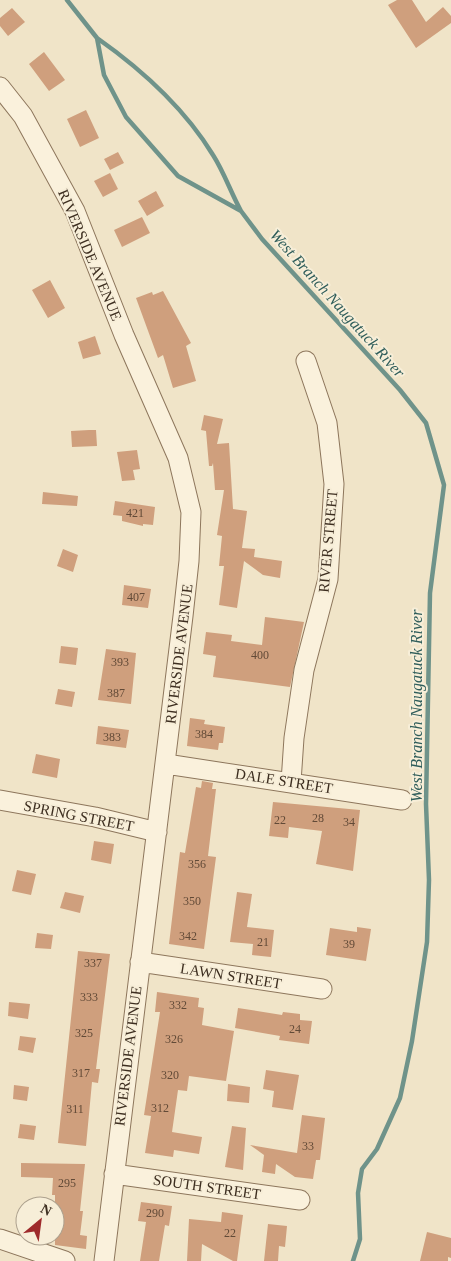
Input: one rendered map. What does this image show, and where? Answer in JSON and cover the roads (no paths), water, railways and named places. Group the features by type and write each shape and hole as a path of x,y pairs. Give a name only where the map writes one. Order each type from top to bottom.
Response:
{"street":[{"name":"RIVERSIDE AVENUE","path":"0,87 23,116 75,212 124,334 178,458 192,512 189,561 166,764 104,1261"},
{"name":"RIVER STREET","path":"291,782 294,738 304,670 328,579 334,484 327,423 306,360"},
{"name":"DALE STREET","path":"166,764 402,800"},
{"name":"SPRING STREET","path":"0,800 94,817 157,832"},
{"name":"LAWN STREET","path":"140,962 322,989"},
{"name":"SOUTH STREET","path":"114,1174 300,1200"},
{"path":"0,1238 65,1261"}],"waterway":[{"name":"West Branch Naugatuck River","path":"67,0 97,38 104,75 126,117 178,176 241,211 262,239 400,390 426,423 444,485 430,593 426,804 429,880 427,942 412,1041 400,1098 377,1149 362,1169 358,1193 360,1239 353,1261"},
{"name":"West Branch Naugatuck River","path":"97,38 130,63 176,106 202,138 217,162 241,211"}]}
